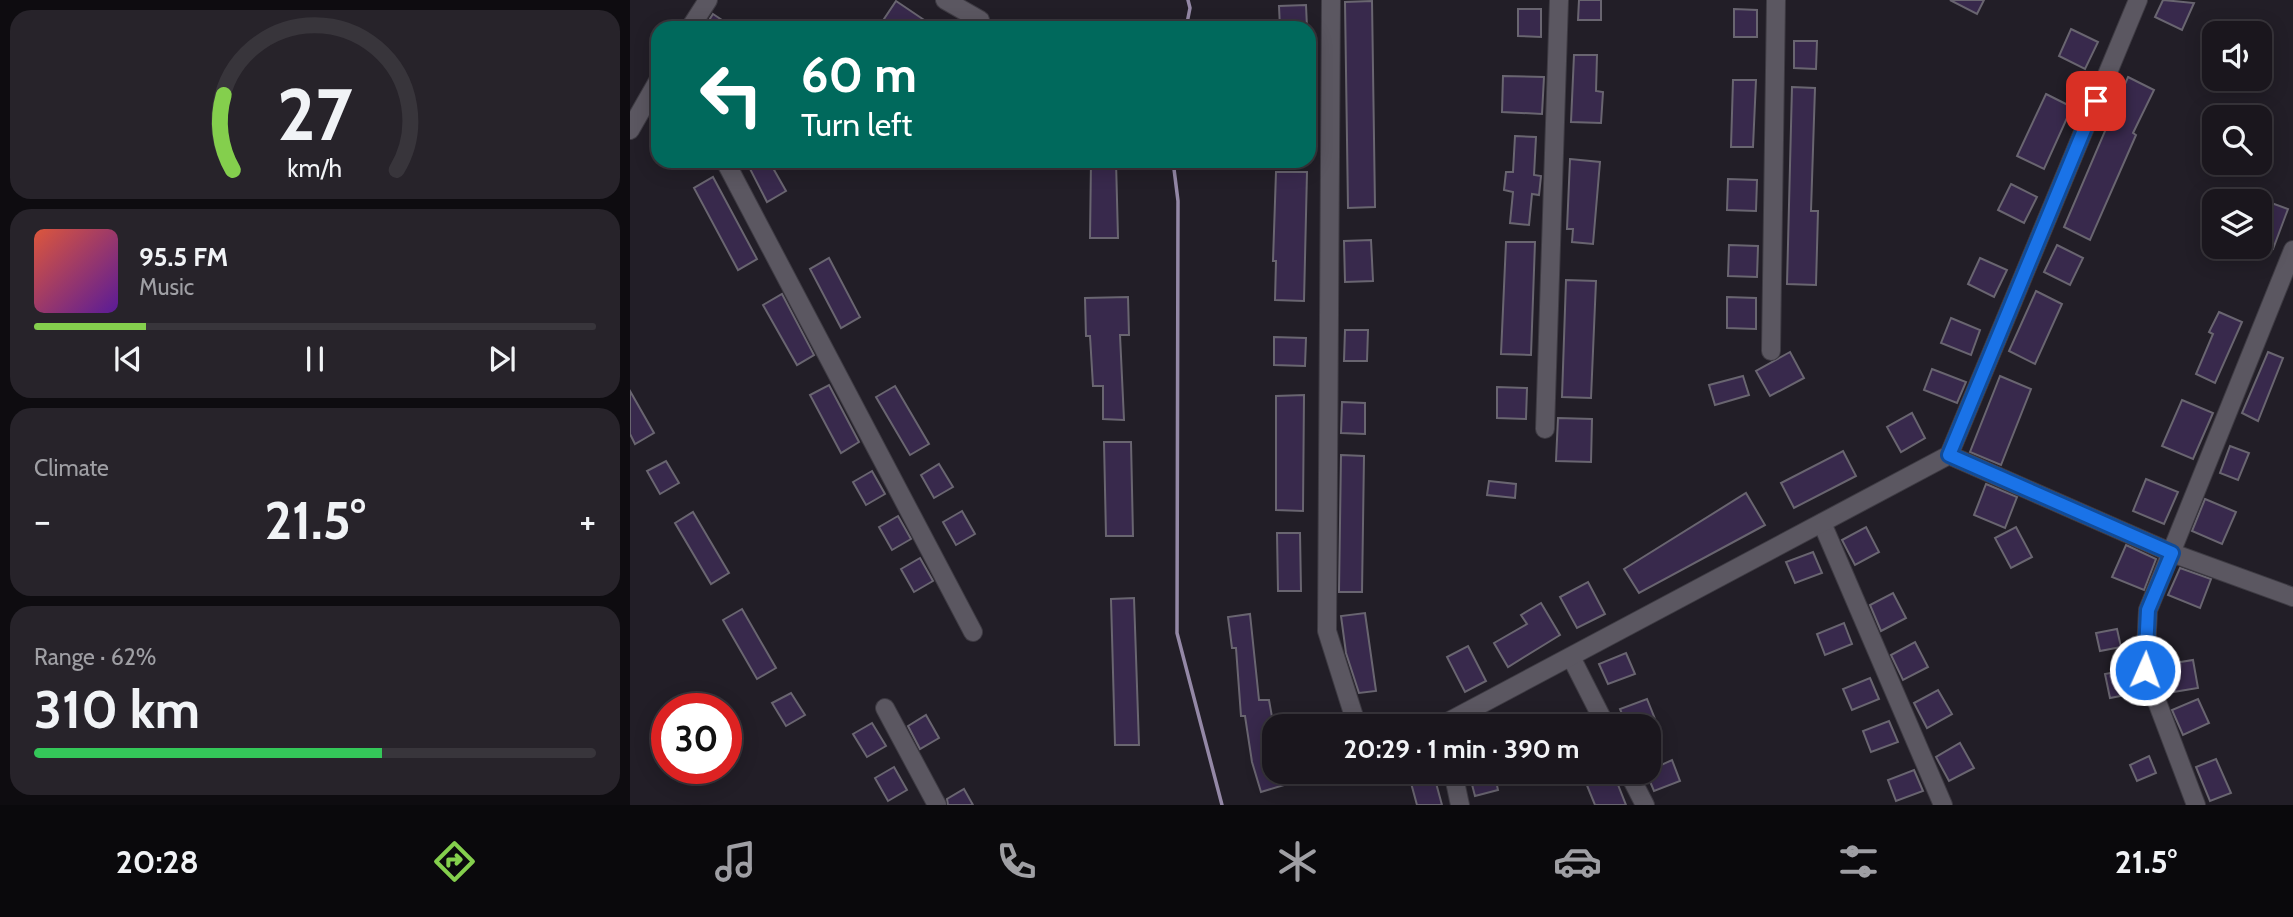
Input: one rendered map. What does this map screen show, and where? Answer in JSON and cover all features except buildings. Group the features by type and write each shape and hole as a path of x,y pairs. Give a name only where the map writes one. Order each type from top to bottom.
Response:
{"street":[{"path":"694,21 708,0"},
{"path":"945,0 980,20"},
{"path":"1331,0 1327,631 1353,714"},
{"path":"1545,429 1559,0"},
{"path":"1771,351 1776,0"},
{"path":"1464,714 1949,455 2137,0"},
{"path":"630,130 651,93"},
{"path":"729,168 973,632"},
{"path":"2196,805 2145,670 2148,610 2293,250"},
{"path":"1949,455 2172,553 2293,597"},
{"path":"1822,523 1943,805"},
{"path":"1571,657 1600,714"},
{"path":"884,708 937,805"},
{"path":"1456,784 1460,805"},
{"path":"1634,784 1644,805"}],"waterway":[{"path":"1187,21 1190,8 1188,0"},
{"path":"1174,168 1178,201 1177,633 1222,805"}],"route":[{"path":"2096,101 1949,455 2172,553 2148,610 2145,670"}]}
